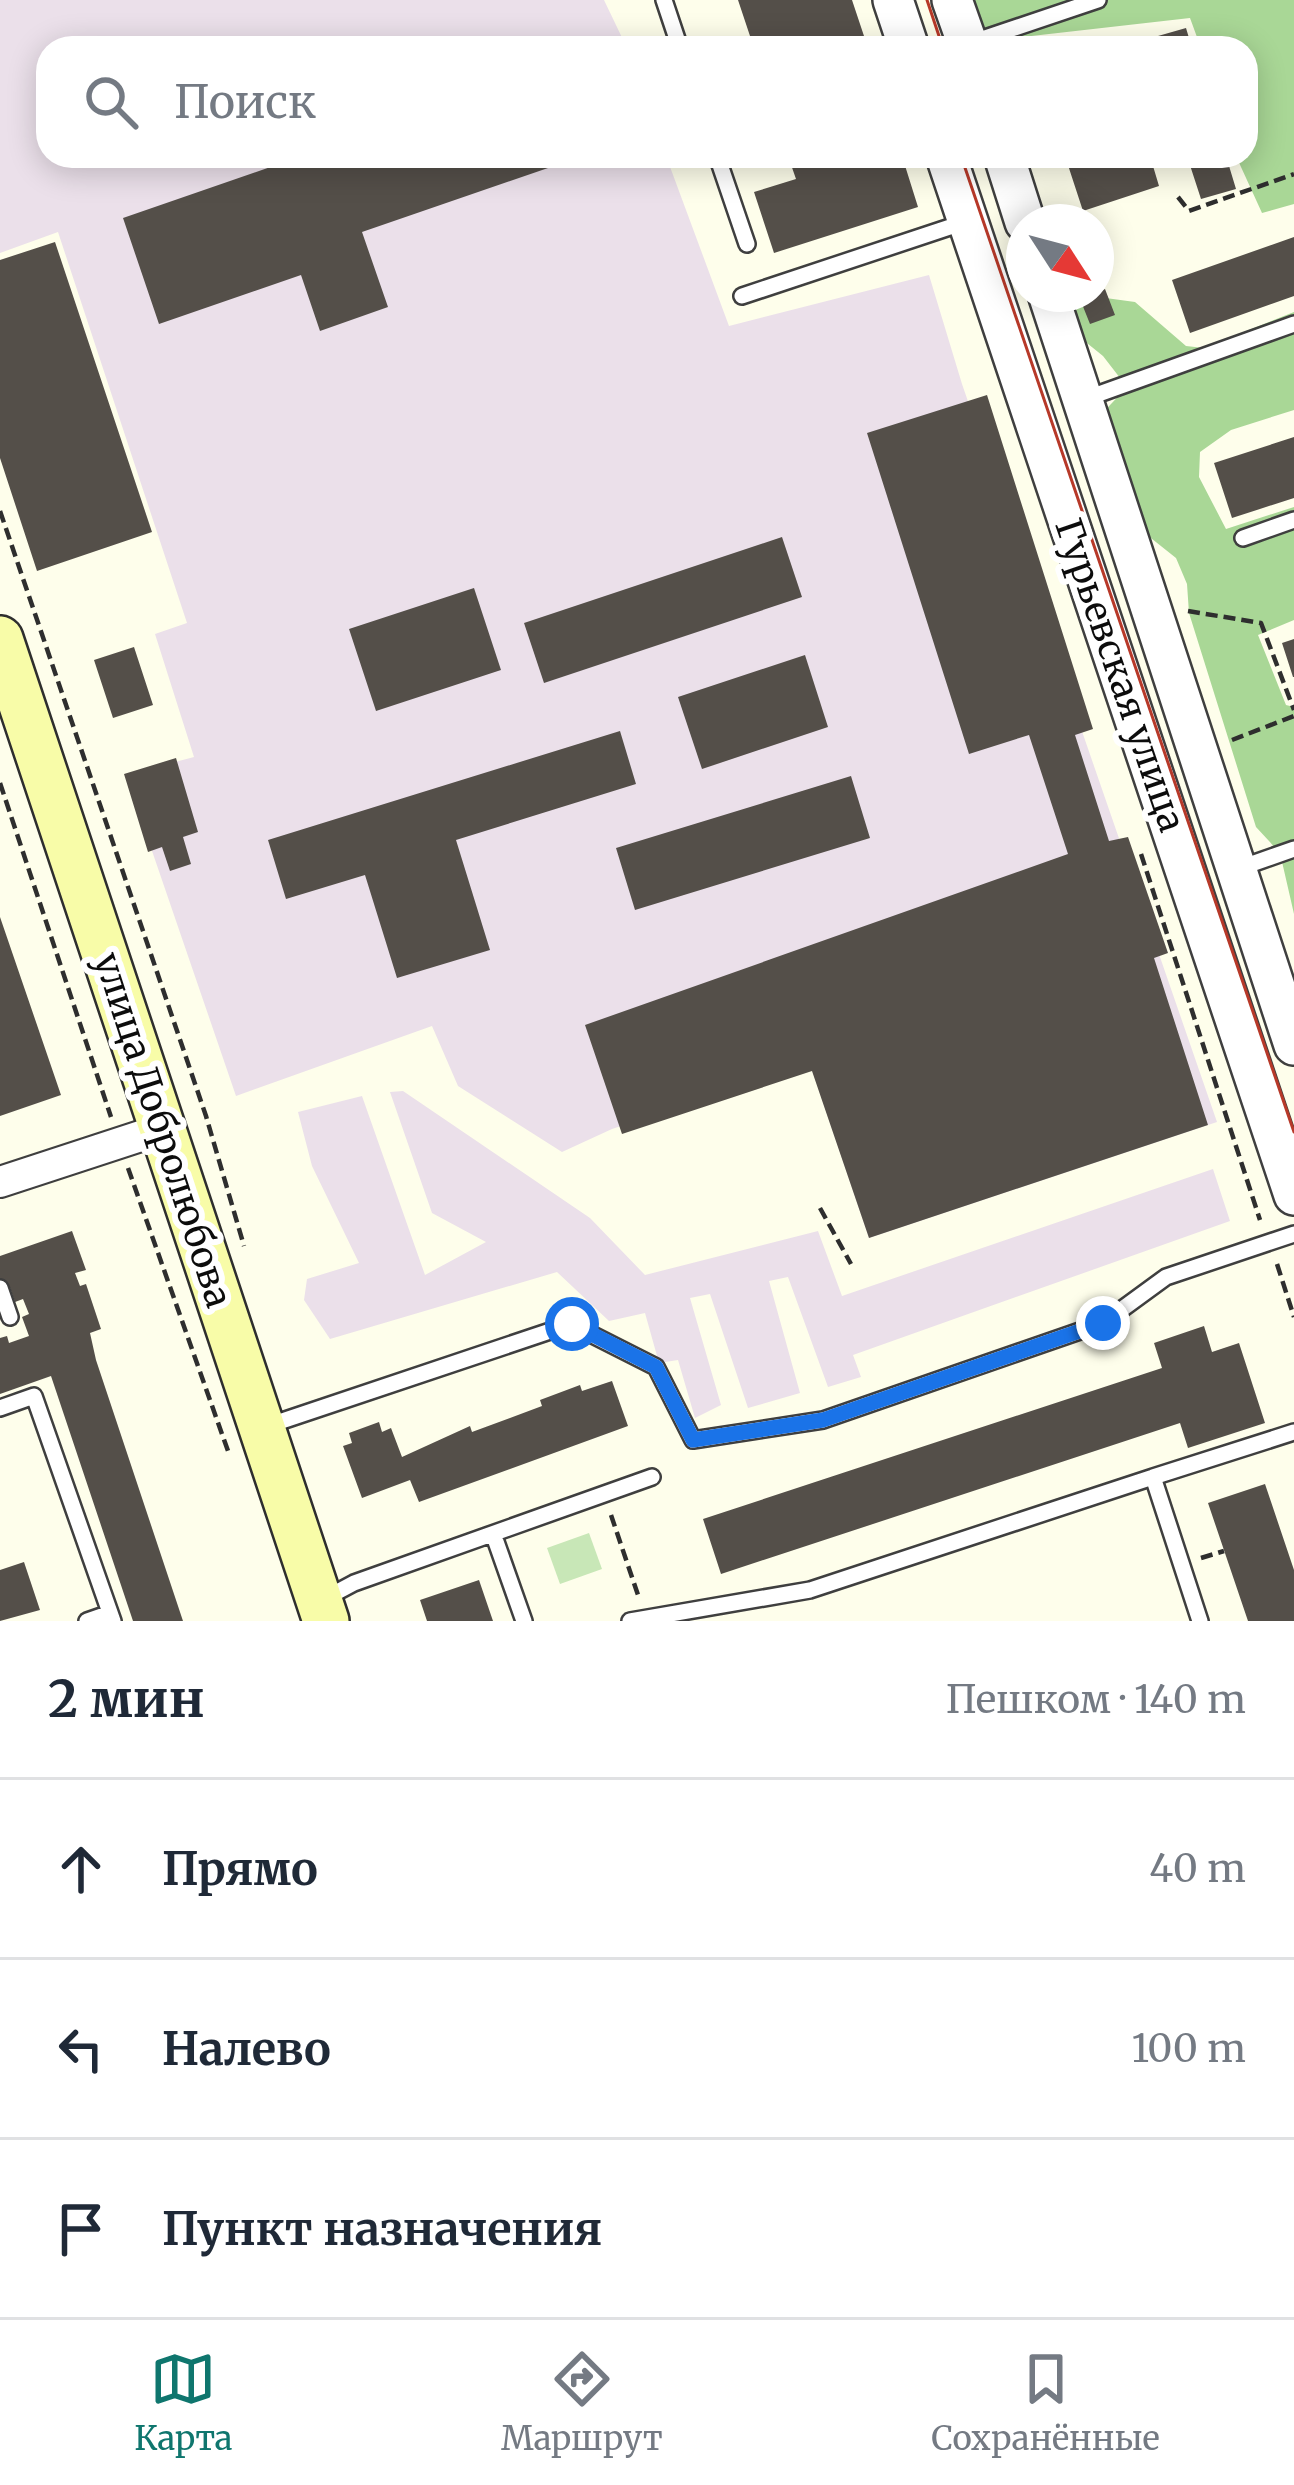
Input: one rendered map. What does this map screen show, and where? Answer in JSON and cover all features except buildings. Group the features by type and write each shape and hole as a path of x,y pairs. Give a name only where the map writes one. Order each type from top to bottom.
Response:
{"main road":[{"name":"улица Добролюбова","path":"0,639 141,1136 262,1428 323,1611"}],"street":[{"path":"893,0 905,36"},
{"path":"952,0 965,36"},
{"name":"Гурьевская улица","path":"950,168 1294,1195"},
{"path":"1008,168 1019,204"},
{"name":"Гурьевская улица","path":"1054,312 1294,1045"},
{"path":"0,1181 141,1136"}],"lane":[{"path":"664,0 676,36"},
{"path":"996,36 1098,0"},
{"path":"721,168 748,244"},
{"path":"742,296 968,221"},
{"path":"1082,400 1294,324"},
{"path":"1243,538 1294,520"},
{"path":"1237,870 1294,849"},
{"path":"262,1428 572,1324 656,1367 693,1440 823,1420 1103,1323 1166,1276 1294,1234"},
{"path":"0,1288 10,1317"},
{"path":"0,1408 34,1396 112,1617 87,1621"},
{"path":"638,1619 810,1590 1294,1432"},
{"path":"323,1611 354,1583 652,1477"},
{"path":"1154,1477 1201,1621"},
{"path":"494,1536 524,1621"}],"path":[{"path":"1178,197 1189,211 1294,174"},
{"path":"0,512 206,1116 249,1267"},
{"path":"1183,610 1261,623 1294,713 1227,742"},
{"path":"0,783 141,1136 233,1466"},
{"path":"820,1208 850,1264"},
{"path":"1294,1258 1275,1265 1294,1317"},
{"path":"604,1495 638,1619"}],"shaded area":[{"path":"0,0 604,0 621,36 36,36 36,168 670,168 729,326 929,275 962,384 1217,1122 869,1238 810,1064 612,1129 562,1152 458,1086 432,1026 236,1096 126,775 194,757 155,634 187,623 58,232 0,253"},
{"path":"403,1091 590,1218 645,1275 818,1231 842,1296 1213,1169 1230,1221 853,1355 861,1377 828,1387 788,1277 769,1281 800,1393 748,1408 710,1294 690,1298 721,1405 695,1418 678,1360 659,1363 645,1313 609,1321 557,1272 330,1339 304,1300 307,1279 359,1263 312,1166 298,1112 362,1096 425,1275 486,1242 432,1213 390,1092"}],"green space":[{"path":"970,0 1294,0 1294,204 1262,213 1241,168 1258,168 1258,36 1197,36 1190,18 1031,36 997,36 979,28"},
{"path":"1114,299 1135,302 1186,346 1204,348 1294,312 1294,410 1231,430 1200,452 1199,477 1226,529 1294,507 1294,620 1258,635 1286,705 1294,707 1294,914 1280,853 1256,827 1189,613 1187,584 1176,558 1132,523 1095,421 1127,387 1103,356 1072,331 1074,312 1114,312"},
{"path":"589,1533 602,1569 560,1584 547,1548"}],"tram line":[{"path":"927,0 939,36"},
{"path":"965,168 1294,1132"}],"route":[{"path":"572,1324 656,1367 693,1440 823,1420 1103,1323"}]}
